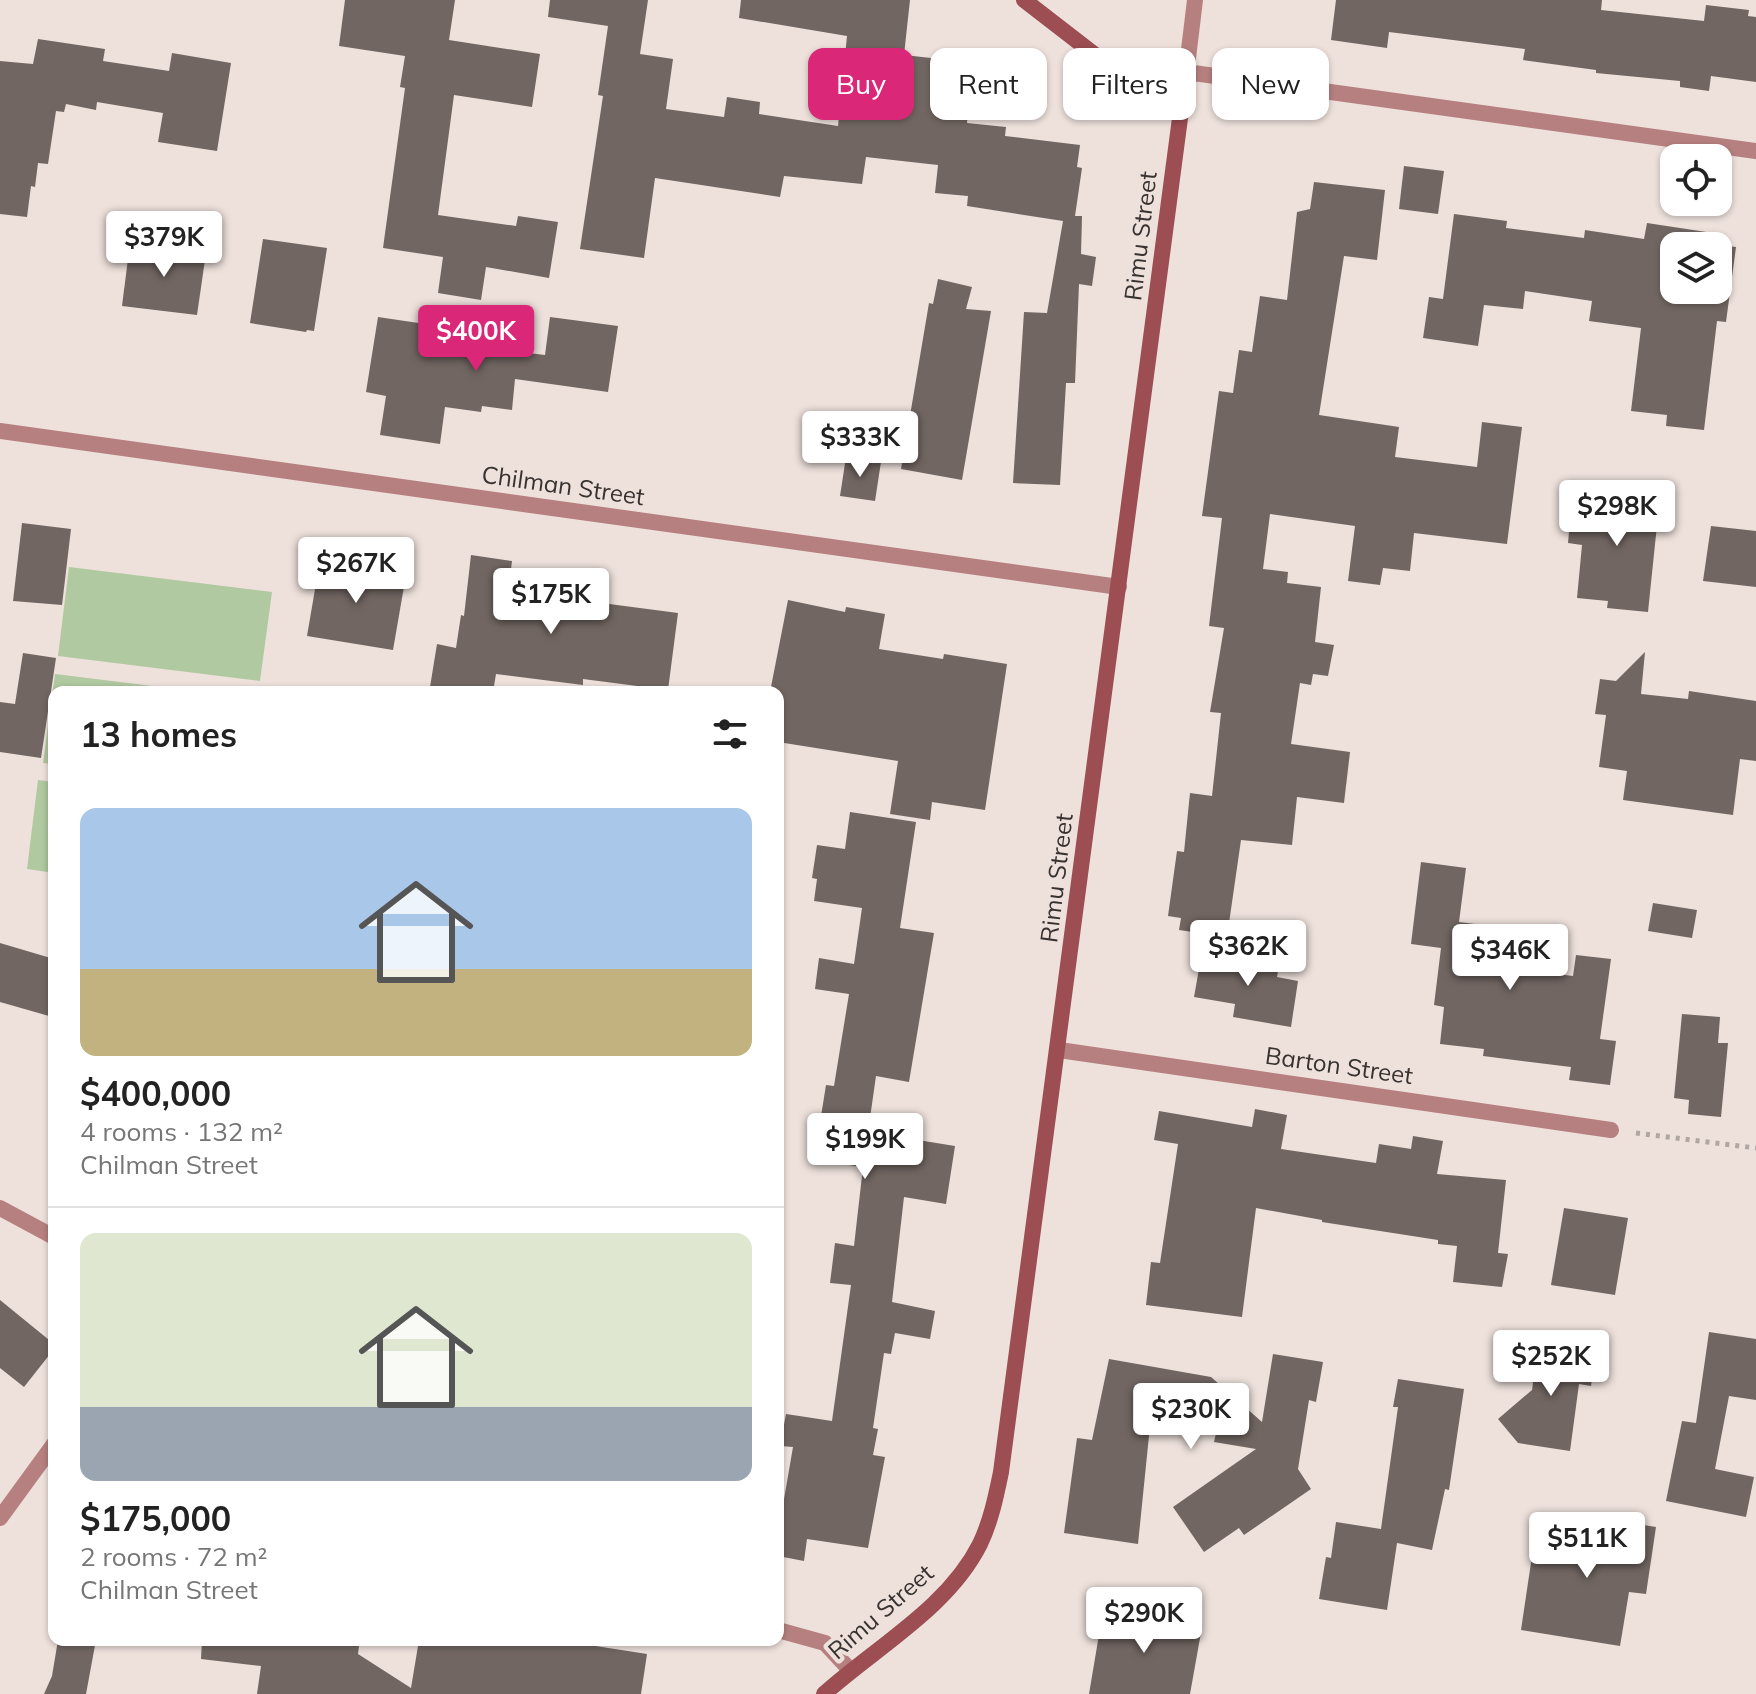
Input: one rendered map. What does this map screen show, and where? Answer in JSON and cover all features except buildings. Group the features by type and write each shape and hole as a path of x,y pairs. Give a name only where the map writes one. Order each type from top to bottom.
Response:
{"street":[{"path":"1024,0 1086,48"},
{"name":"Rimu Street","path":"1189,48 1195,0"},
{"path":"1196,81 1756,151"},
{"name":"Rimu Street","path":"824,1694 927,1609 957,1577 980,1545 993,1510 1001,1472 1059,1050 1180,120"},
{"name":"Chilman Street","path":"0,431 1119,587"},
{"name":"Barton Street","path":"1059,1050 1611,1130"},
{"path":"0,1208 48,1234"},
{"path":"0,1518 48,1452"},
{"path":"784,1632 825,1643 850,1670"}],"path":[{"path":"1611,1130 1756,1148"}],"green space":[{"path":"69,567 272,592 260,681 58,656"},
{"path":"55,674 152,686 53,686"},
{"path":"48,726 48,763 43,763"},
{"path":"38,780 48,781 48,872 27,869"}]}
